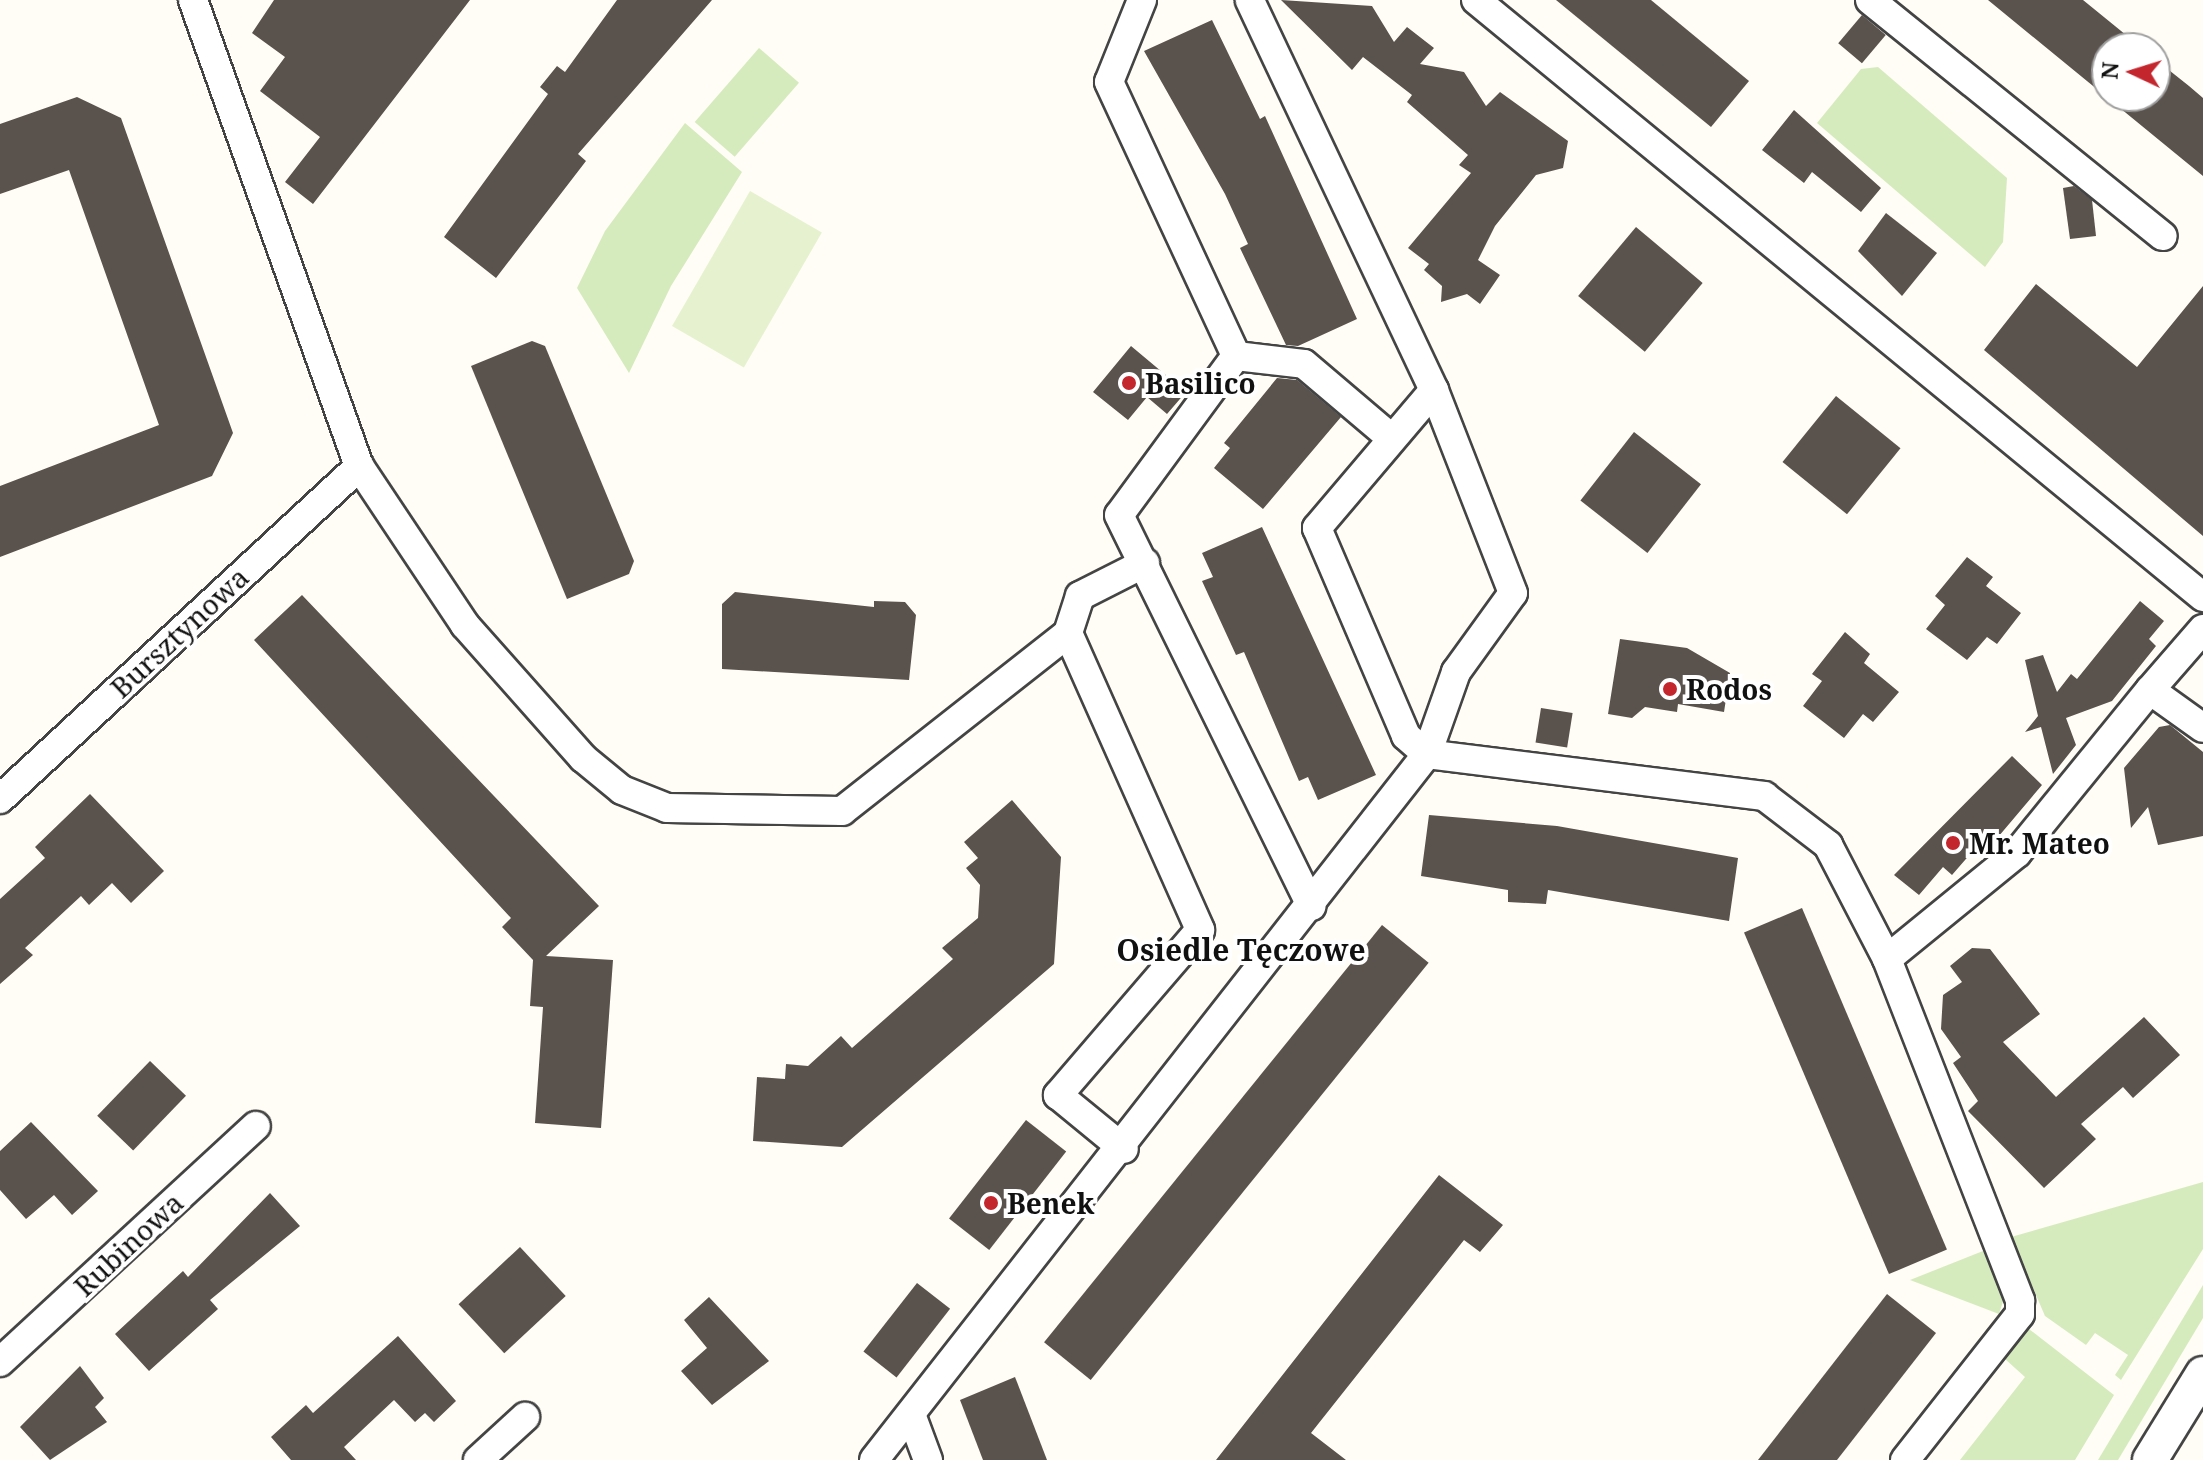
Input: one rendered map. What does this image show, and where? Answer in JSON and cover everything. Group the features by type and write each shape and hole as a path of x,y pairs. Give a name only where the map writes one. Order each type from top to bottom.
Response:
{"street":[{"path":"193,0 359,466 455,613 583,758 622,790 667,808 842,811 1068,633 1080,596 1145,563"},
{"path":"1142,0 1109,82 1236,356"},
{"path":"874,1460 912,1417 1124,1149 1427,754 1456,672 1513,593 1434,390 1250,0"},
{"path":"1476,0 2203,597"},
{"path":"1870,0 2163,236"},
{"path":"1236,356 1304,364 1390,437"},
{"path":"1236,356 1119,515 1311,906"},
{"path":"1434,390 1390,437 1317,528 1406,736 1427,754 1764,796 1828,845 1887,959 2020,1301 2020,1314 1905,1460"},
{"name":"Bursztynowa","path":"0,799 359,466"},
{"path":"1887,959 2017,853 2203,629"},
{"path":"1068,633 1200,930 1058,1095 1124,1149"},
{"path":"2150,690 2203,728"},
{"name":"Rubinowa","path":"0,1362 256,1126"},
{"path":"2150,1460 2203,1374"},
{"path":"478,1460 525,1417"},
{"path":"912,1417 928,1460"}],"green space":[{"path":"759,48 799,83 735,157 695,122"},
{"path":"1878,67 2007,178 2003,242 1985,267 1817,123 1861,69"},
{"path":"685,123 742,172 671,286 629,373 577,288 605,231"},
{"path":"750,191 822,232 744,368 672,326"},
{"path":"2203,1182 2203,1249 2121,1380 2115,1375 2128,1355 2095,1333 2086,1345 2045,1316 2011,1237"},
{"path":"1983,1251 2005,1295 1999,1314 1910,1280"},
{"path":"2203,1285 2203,1318 2118,1460 2098,1460"},
{"path":"2029,1329 2114,1395 2075,1460 1960,1460 2025,1377 2005,1359"}],"building":[{"path":"274,0 470,0 313,204 285,182 320,137 260,91 285,57 252,33"},
{"path":"617,0 712,0 578,154 586,161 496,278 444,237 548,94 540,87 557,66 565,72"},
{"path":"1281,0 1372,6 1394,42 1407,27 1434,48 1420,64 1464,72 1486,106 1500,92 1568,141 1563,168 1536,175 1495,226 1478,260 1500,275 1480,304 1467,294 1441,302 1442,286 1424,270 1429,264 1408,248 1471,173 1459,165 1468,155 1407,102 1412,95 1363,57 1352,70"},
{"path":"1556,0 1651,0 1749,81 1711,127"},
{"path":"1988,0 2083,0 2122,32 2091,32 2091,84"},
{"path":"1862,15 1886,35 1862,63 1838,43"},
{"path":"1212,20 1260,119 1265,116 1357,319 1298,346 1286,345 1240,248 1248,244 1225,194 1144,51"},
{"path":"2171,72 2203,98 2203,176 2125,112 2171,112"},
{"path":"77,97 121,118 233,433 212,476 0,557 0,486 159,425 69,170 0,194 0,124"},
{"path":"1794,110 1881,188 1861,212 1812,172 1804,183 1762,150"},
{"path":"2074,186 2092,200 2096,236 2070,239 2063,188"},
{"path":"1886,213 1937,253 1902,296 1858,251"},
{"path":"1636,227 1703,283 1645,352 1578,296"},
{"path":"2036,284 2137,367 2203,286 2203,536 1984,350"},
{"path":"532,341 545,346 634,561 629,574 567,599 471,366"},
{"name":"Basilico","path":"1131,346 1186,392 1167,414 1147,397 1128,420 1093,392"},
{"path":"1277,378 1297,380 1341,417 1263,509 1214,468 1230,448 1224,443"},
{"path":"1836,396 1901,448 1847,514 1783,462"},
{"path":"1634,432 1701,484 1647,553 1580,501"},
{"path":"1262,527 1376,775 1318,800 1308,777 1299,781 1244,652 1236,655 1202,581 1213,577 1202,553"},
{"path":"1967,557 1993,577 1986,586 2021,613 1997,644 1987,637 1967,660 1926,629 1945,605 1935,596"},
{"path":"735,592 874,607 874,601 905,602 916,615 909,680 722,669 722,604"},
{"path":"302,595 599,906 546,956 613,960 601,1128 535,1123 543,1007 530,1006 533,960 502,927 511,918 254,640"},
{"path":"2140,601 2164,621 2149,639 2156,646 2112,701 2066,718 2076,745 2053,774 2041,727 2025,732 2038,716 2025,660 2043,655 2057,692 2071,674 2077,679"},
{"path":"1845,632 1870,654 1864,663 1899,692 1873,722 1863,714 1844,738 1803,706 1822,681 1812,674"},
{"name":"Rodos","path":"1620,639 1687,648 1730,673 1724,712 1678,704 1677,712 1645,707 1632,718 1608,714"},
{"path":"1541,708 1573,713 1567,748 1536,743"},
{"path":"2170,725 2203,752 2203,836 2158,845 2148,807 2131,828 2124,768 2159,727"},
{"path":"2012,756 2042,785 1993,843 1985,837 1952,875 1943,867 1919,895 1894,875"},
{"path":"90,794 164,871 131,903 112,883 89,905 81,896 25,948 33,955 0,984 0,899 45,858 35,847"},
{"path":"1012,800 1061,857 1054,964 842,1147 753,1141 757,1077 785,1079 786,1064 808,1066 841,1036 852,1048 953,959 942,948 978,918 980,885 966,868 978,858 964,842"},
{"path":"1429,815 1557,826 1738,858 1729,921 1548,890 1546,904 1508,902 1508,890 1421,876"},
{"path":"1802,908 1947,1250 1889,1274 1744,933"},
{"path":"1382,925 1429,963 1091,1380 1044,1342"},
{"path":"1972,948 1990,949 2040,1014 2003,1042 2056,1097 2144,1017 2180,1055 2133,1098 2123,1087 2081,1124 2096,1139 2044,1188 1968,1111 1978,1101 1953,1063 1961,1057 1941,1029 1943,995 1962,982 1950,966"},
{"path":"150,1061 186,1096 133,1150 97,1116"},
{"path":"1026,1120 1066,1151 989,1250 949,1219"},
{"path":"31,1122 98,1191 72,1215 54,1195 26,1219 0,1190 0,1151"},
{"path":"1439,1175 1503,1225 1480,1252 1464,1240 1311,1433 1346,1460 1216,1460"},
{"path":"270,1193 300,1226 210,1300 218,1309 149,1371 115,1334 183,1271 188,1277"},
{"path":"520,1247 566,1296 504,1353 459,1304"},
{"path":"917,1283 950,1309 897,1377 863,1352"},
{"path":"1887,1294 1936,1333 1837,1460 1758,1460"},
{"path":"709,1297 769,1361 712,1405 681,1371 707,1348 684,1320"},
{"path":"398,1336 456,1401 434,1422 425,1413 415,1422 394,1400 344,1447 356,1460 291,1460 271,1437 306,1405 313,1413"},
{"path":"80,1366 104,1398 95,1407 107,1422 50,1460 20,1427"},
{"path":"1015,1377 1047,1460 983,1460 960,1400"}],"place":[{"name":"Basilico","path":"1129,383"},
{"name":"Rodos","path":"1670,689"},
{"name":"Mr. Mateo","path":"1953,843"},
{"name":"Benek","path":"991,1203"}],"district":[{"name":"Osiedle Tęczowe","path":"1241,950"}]}
